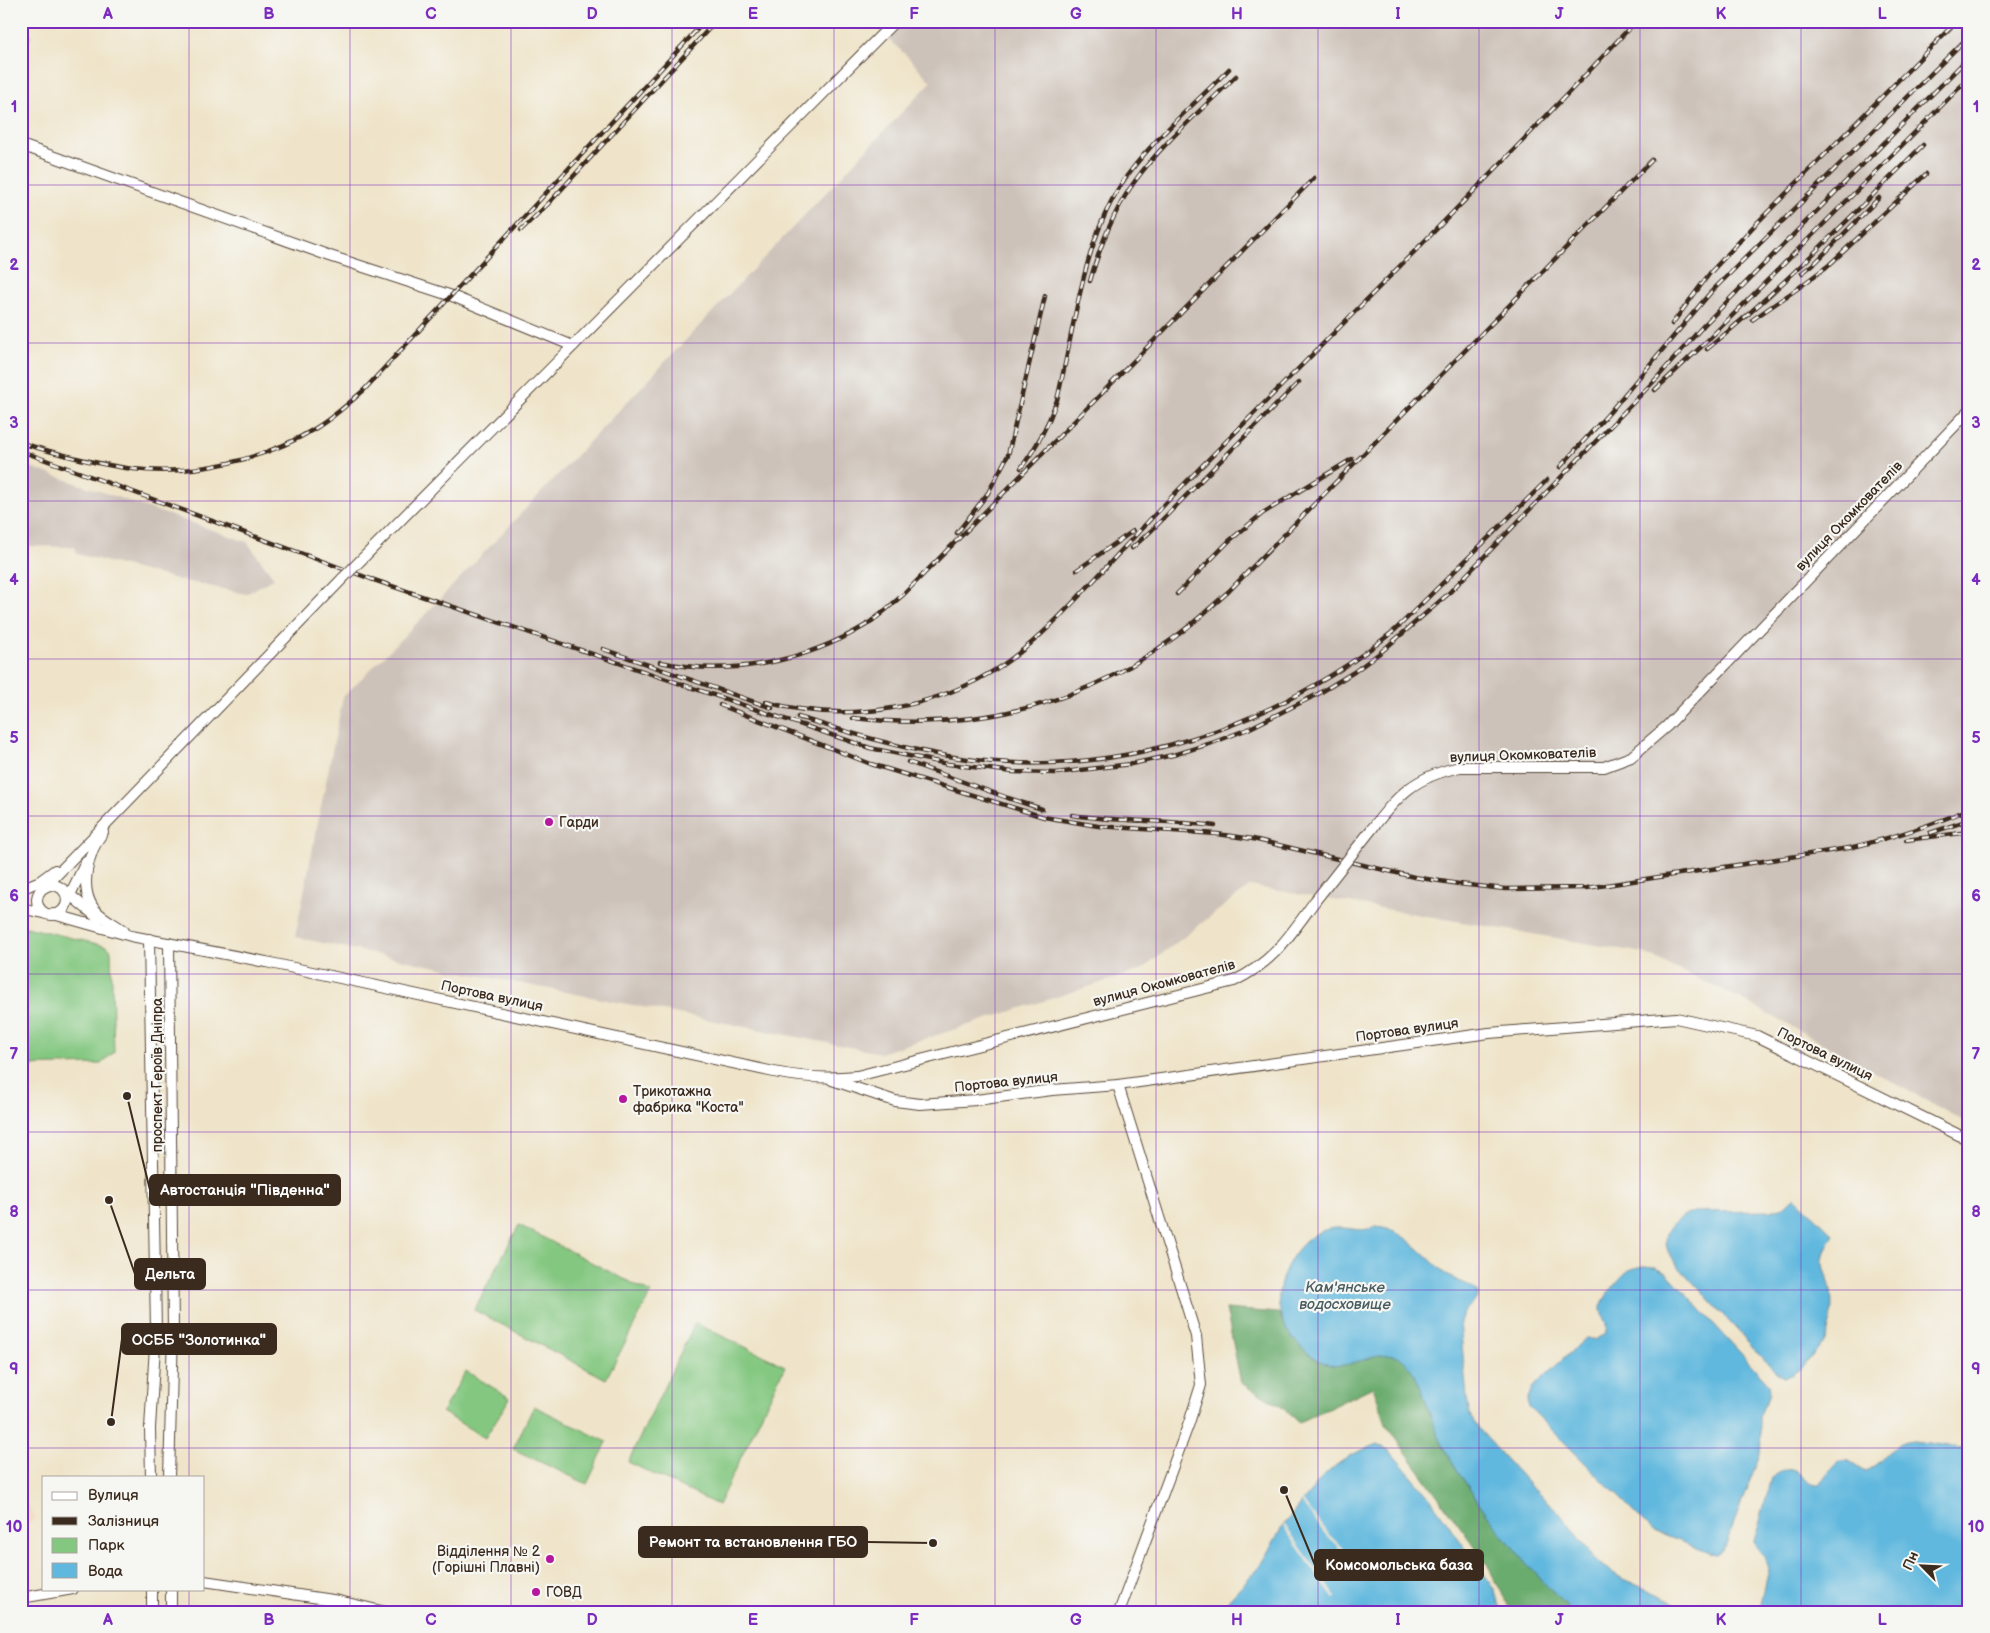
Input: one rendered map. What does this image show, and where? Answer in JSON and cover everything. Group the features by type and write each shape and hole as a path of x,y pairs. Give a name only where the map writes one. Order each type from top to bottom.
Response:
{"street":[{"path":"22,912 343,578 892,25"},
{"path":"21,145 330,256 452,296 573,346"},
{"name":"вулиця Окомкователів","path":"883,1069 1234,981 1257,969 1277,952 1400,795 1419,780 1439,772 1460,768 1604,767 1631,757 1667,726 1969,411"},
{"path":"42,891 38,899 40,908 49,914 62,911 66,896 101,835 122,807"},
{"path":"101,835 91,856 86,875 87,890 96,910 131,936"},
{"path":"21,890 57,869 90,840"},
{"path":"21,890 42,891 54,885 96,918 131,936"},
{"path":"22,912 49,914 131,936"},
{"name":"Портова вулиця","path":"131,936 536,1019 802,1078 829,1079 857,1076 883,1069"},
{"name":"проспект Героїв Дніпра","path":"149,940 156,1321 150,1428 151,1476"},
{"name":"проспект Героїв Дніпра","path":"169,943 173,1331 170,1476"},
{"name":"Портова вулиця","path":"829,1079 896,1101 920,1104 976,1100 1052,1090 1118,1085 1489,1033 1676,1018 1757,1036 1969,1140"},
{"path":"1118,1085 1196,1336 1201,1384 1189,1423 1119,1612"},
{"path":"205,1581 339,1601 386,1612"},
{"path":"21,1598 67,1590"},
{"path":"152,1590 152,1612"},
{"path":"171,1590 171,1612"}],"shaded area":[{"path":"872,21 1969,21 1969,1124 1741,999 1644,953 1250,886 1141,970 880,1053 451,970 295,937 343,697 419,621 931,82 907,56 875,27"},
{"path":"21,23 32,35 21,65"},
{"path":"21,464 247,542 274,578 246,594 176,579 77,554 75,547 21,546"},
{"path":"21,1492 36,1519 21,1527"}],"green space":[{"path":"22,926 106,946 111,950 114,1052 101,1064 21,1066"},
{"path":"519,1225 651,1293 606,1379 474,1310"},
{"path":"1226,1309 1279,1313 1288,1331 1301,1347 1326,1364 1338,1366 1387,1355 1396,1356 1403,1360 1416,1377 1444,1448 1457,1470 1487,1514 1519,1555 1572,1612 1512,1612 1485,1561 1387,1426 1373,1387 1299,1422 1279,1405 1241,1383"},
{"path":"695,1323 785,1366 718,1505 628,1462"},
{"path":"466,1371 510,1398 485,1438 442,1412"},
{"path":"534,1406 607,1442 587,1484 513,1449"}],"water":[{"path":"1795,1197 1834,1235 1823,1260 1824,1270 1830,1286 1832,1308 1828,1333 1820,1348 1797,1371 1783,1377 1774,1370 1677,1265 1668,1251 1666,1237 1676,1221 1694,1212 1771,1211 1784,1207"},
{"name":"Кам'янське водосховище","path":"1376,1227 1387,1229 1406,1238 1449,1276 1472,1287 1478,1293 1475,1301 1463,1313 1460,1322 1470,1416 1478,1428 1532,1488 1558,1511 1599,1564 1623,1579 1664,1597 1688,1612 1572,1612 1519,1555 1472,1493 1440,1439 1420,1385 1409,1366 1401,1359 1392,1356 1382,1356 1350,1364 1328,1364 1311,1355 1296,1342 1281,1317 1279,1298 1283,1277 1298,1249 1306,1241 1325,1230 1341,1228 1364,1230"},
{"path":"1643,1266 1656,1267 1668,1274 1769,1384 1768,1398 1760,1418 1760,1454 1724,1549 1717,1554 1653,1531 1529,1407 1527,1401 1532,1388 1586,1338 1596,1339 1605,1334 1606,1324 1601,1308 1604,1300 1628,1271"},
{"path":"1914,1441 1969,1449 1969,1612 1759,1612 1769,1569 1754,1541 1772,1478 1781,1471 1793,1469 1807,1481 1819,1485 1840,1462 1849,1461 1866,1471 1879,1463 1898,1445"},
{"path":"1377,1444 1390,1451 1429,1497 1494,1588 1501,1612 1221,1612 1229,1599 1259,1567 1284,1524 1322,1478 1351,1455"}],"pier":[{"path":"1302,1500 1328,1534 1363,1567 1361,1569 1326,1535 1301,1502"},
{"path":"1284,1524 1336,1597 1334,1599 1283,1526"}],"railway":[{"path":"21,443 119,467 156,471 180,470 204,468 252,457 274,449 316,428 335,415 364,390 705,21"},
{"path":"521,230 548,204 716,21"},
{"path":"766,702 796,709 827,712 889,709 920,702 949,692 977,680 1017,655 1064,612 1171,498 1473,192 1636,21"},
{"path":"1672,324 1710,273 1752,228 1957,21"},
{"path":"1560,467 1609,413 1711,292 1969,36"},
{"path":"21,451 371,579 870,748 948,764 1013,772 1056,773 1131,764 1173,755 1248,729 1318,694 1354,672 1381,652 1447,595 1656,379 1704,325 1969,57"},
{"path":"1021,468 1042,436 1057,400 1088,262 1107,210 1131,170 1172,125 1229,69"},
{"path":"1090,281 1108,229 1127,192 1170,140 1236,76"},
{"path":"1655,390 1702,346 1969,78"},
{"path":"1707,349 1791,275 1923,145"},
{"path":"853,718 937,721 978,717 1018,710 1057,699 1095,684 1132,665 1168,642 1192,624 1229,591 1652,160"},
{"path":"1752,320 1829,265 1926,174"},
{"path":"660,662 713,668 740,667 766,663 792,657 843,638 881,614 904,594 1314,178"},
{"path":"1802,273 1816,262 1879,198"},
{"path":"957,533 988,493 1008,455 1045,296"},
{"path":"1132,548 1299,382"},
{"path":"1177,594 1229,541 1263,513 1352,459"},
{"path":"798,717 919,750 960,758 1018,763 1076,761 1134,753 1191,739 1245,719 1298,694 1348,664 1395,630 1547,480"},
{"path":"1077,570 1133,531"},
{"path":"603,649 772,708"},
{"path":"720,705 871,764 1044,817 1098,826 1217,834 1253,839 1414,877 1505,889 1587,888 1849,848 1910,831 1969,809"},
{"path":"908,762 1042,809"},
{"path":"1072,815 1215,826"},
{"path":"1930,833 1969,820"},
{"path":"1906,840 1969,832"}],"place":[{"name":"Гарди","path":"549,822"},
{"name":"Автостанція \"Південна\"","path":"127,1096"},
{"name":"Трикотажна фабрика \"Коста\"","path":"623,1099"},
{"name":"Дельта","path":"109,1200"},
{"name":"ОСББ \"Золотинка\"","path":"111,1422"},
{"name":"Комсомольська база","path":"1284,1490"},
{"name":"Ремонт та встановлення ГБО","path":"933,1543"},
{"name":"Відділення № 2 (Горішні Плавні)","path":"550,1559"},
{"name":"ГОВД","path":"536,1592"}]}
